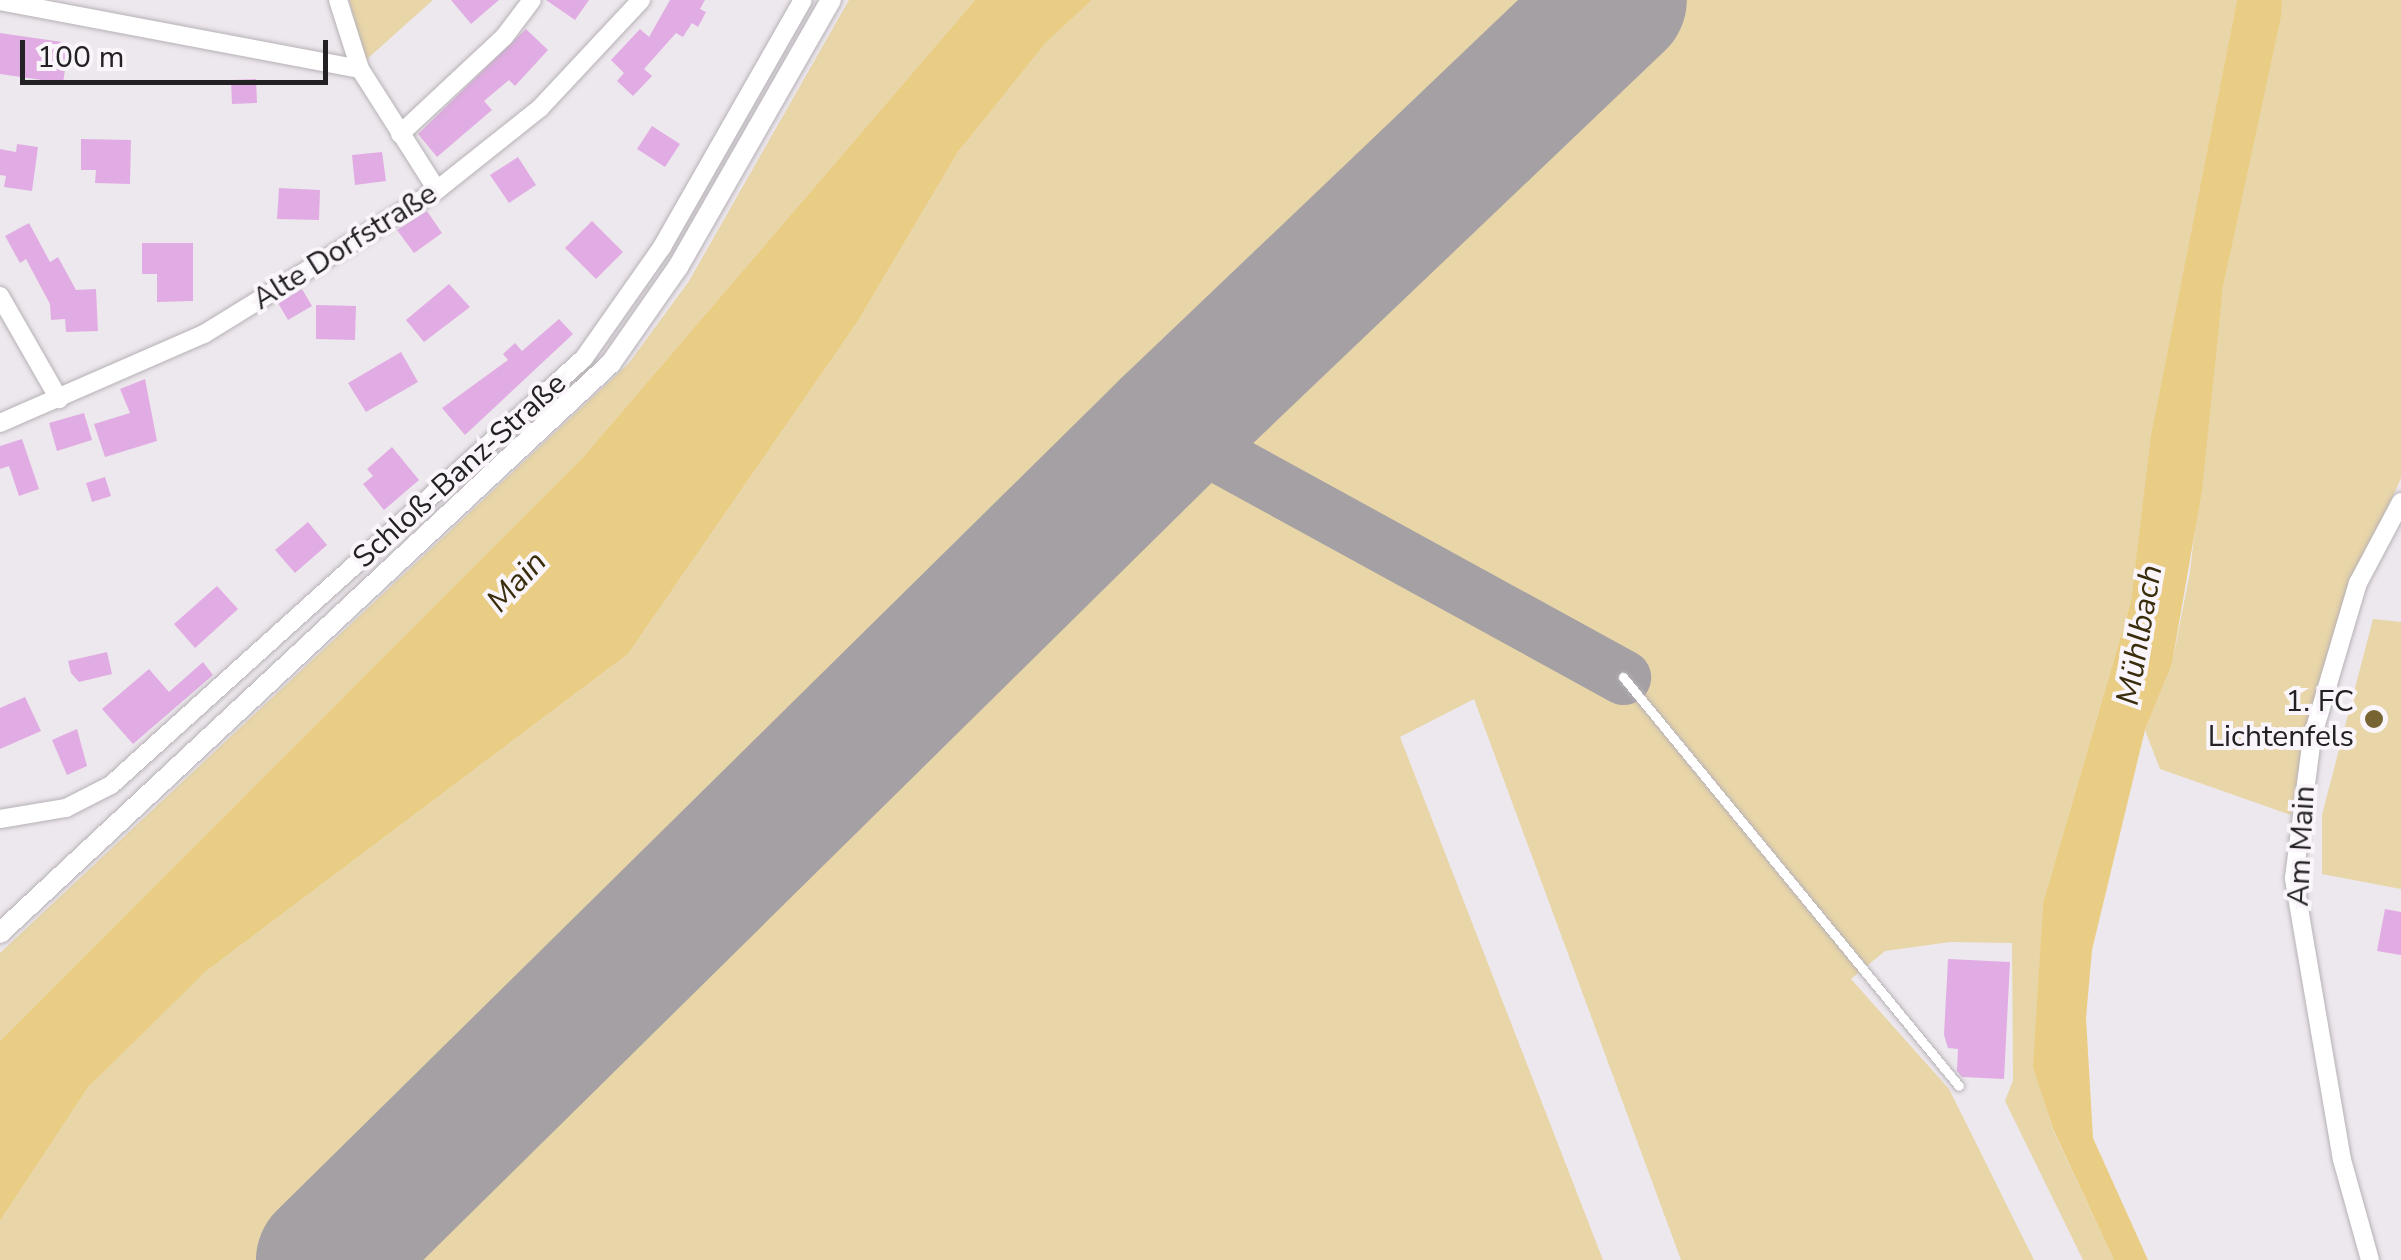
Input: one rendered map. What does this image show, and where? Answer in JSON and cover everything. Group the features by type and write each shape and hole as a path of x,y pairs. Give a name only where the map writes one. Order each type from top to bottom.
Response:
{"street":[{"path":"338,0 360,69 438,190"},
{"path":"400,134 504,37 532,0"},
{"name":"Alte Dorfstraße","path":"0,423 204,334 438,190 540,108 642,0"},
{"name":"Schloß-Banz-Straße","path":"0,820 66,808 111,785 584,358 662,247 803,0"},
{"path":"0,933 611,363 678,267 831,0"},
{"path":"7,1 360,69"},
{"path":"0,296 60,399"},
{"name":"Am Main","path":"2370,1260 2342,1160 2294,878 2312,738 2358,584 2401,502"}],"lane":[{"path":"1623,677 1959,1086"}],"shaded area":[{"path":"349,0 433,0 366,60"},
{"path":"849,0 975,0 583,457 0,1041 0,953 629,363 689,281"},
{"path":"1092,0 2237,0 2152,435 2131,601 2043,903 2034,1068 2053,1130 2114,1260 2083,1260 2005,1101 2013,1080 2012,943 1950,942 1885,951 1851,979 1949,1089 2034,1260 1681,1260 1474,699 1400,737 1603,1260 0,1260 0,1221 89,1086 126,1047 205,972 628,654 858,321 958,152 1046,41"},
{"path":"2282,0 2401,0 2401,478 2335,628 2304,737 2291,815 2160,769 2145,730 2172,664 2190,572 2223,287"},
{"name":"1. FC Lichtenfels","path":"2373,619 2401,622 2401,889 2322,874 2322,815"}],"water":[{"name":"Main","path":"975,0 1092,0 1046,42 958,152 858,321 628,654 205,972 89,1086 0,1221 0,1041 583,457"},
{"name":"Mühlbach","path":"2237,0 2282,0 2281,16 2223,287 2202,490 2172,664 2145,730 2092,950 2086,1018 2093,1138 2148,1260 2114,1260 2053,1129 2033,1067 2043,903 2131,601 2151,436"}],"building":[{"path":"451,0 499,0 471,24"},
{"path":"546,0 589,0 575,20"},
{"path":"670,0 705,0 700,9 706,12 698,27 692,23 683,37 676,33 644,69 652,76 633,96 617,81 624,73 611,60 640,29 649,37"},
{"path":"526,29 548,50 515,86 509,80 484,101 492,110 437,157 418,134"},
{"path":"0,33 69,43 63,83 0,74"},
{"path":"256,79 257,103 232,104 231,80"},
{"path":"652,126 680,144 665,167 637,149"},
{"path":"81,139 131,140 130,184 95,183 96,170 81,170"},
{"path":"17,144 38,147 32,191 4,187 6,176 0,175 0,149 16,152"},
{"path":"382,152 386,181 355,185 352,155"},
{"path":"518,157 536,185 509,203 490,175"},
{"path":"279,188 320,190 319,220 277,219"},
{"path":"427,211 442,233 414,253 397,230"},
{"path":"592,221 623,252 596,279 565,248"},
{"path":"29,223 50,262 58,257 76,290 96,289 98,331 66,332 65,319 51,320 50,304 26,259 20,263 5,236"},
{"path":"142,243 193,243 193,301 157,302 157,274 142,274"},
{"path":"449,284 470,307 424,342 406,320"},
{"path":"302,289 312,306 288,320 278,303"},
{"path":"316,305 356,306 355,340 316,339"},
{"path":"559,319 573,334 465,435 442,408 508,360 503,354 515,343 522,351"},
{"path":"401,352 418,382 366,412 348,383"},
{"path":"145,379 157,441 105,457 94,424 130,413 120,389"},
{"path":"84,413 92,440 57,451 49,423"},
{"path":"22,439 39,489 19,496 9,466 0,469 0,446"},
{"path":"392,447 419,480 384,510 363,484 373,476 367,469"},
{"path":"105,477 111,496 92,502 86,483"},
{"path":"308,522 327,545 295,573 275,550"},
{"path":"217,586 238,609 195,648 174,624"},
{"path":"107,652 112,674 79,682 71,673 68,661"},
{"path":"203,662 213,675 133,744 102,709 149,669 169,692"},
{"path":"25,697 41,731 0,749 0,708"},
{"path":"77,729 87,766 67,775 52,740"},
{"path":"2385,909 2401,912 2401,955 2377,951"},
{"path":"1948,959 2010,962 2004,1079 1962,1077 1957,1071 1958,1049 1948,1048 1944,1035"}],"taxiway":[{"path":"1169,428 1623,677"}],"runway":[{"path":"325,1260 1169,428 1618,0"}],"place":[{"name":"1. FC Lichtenfels","path":"2374,719"}]}
